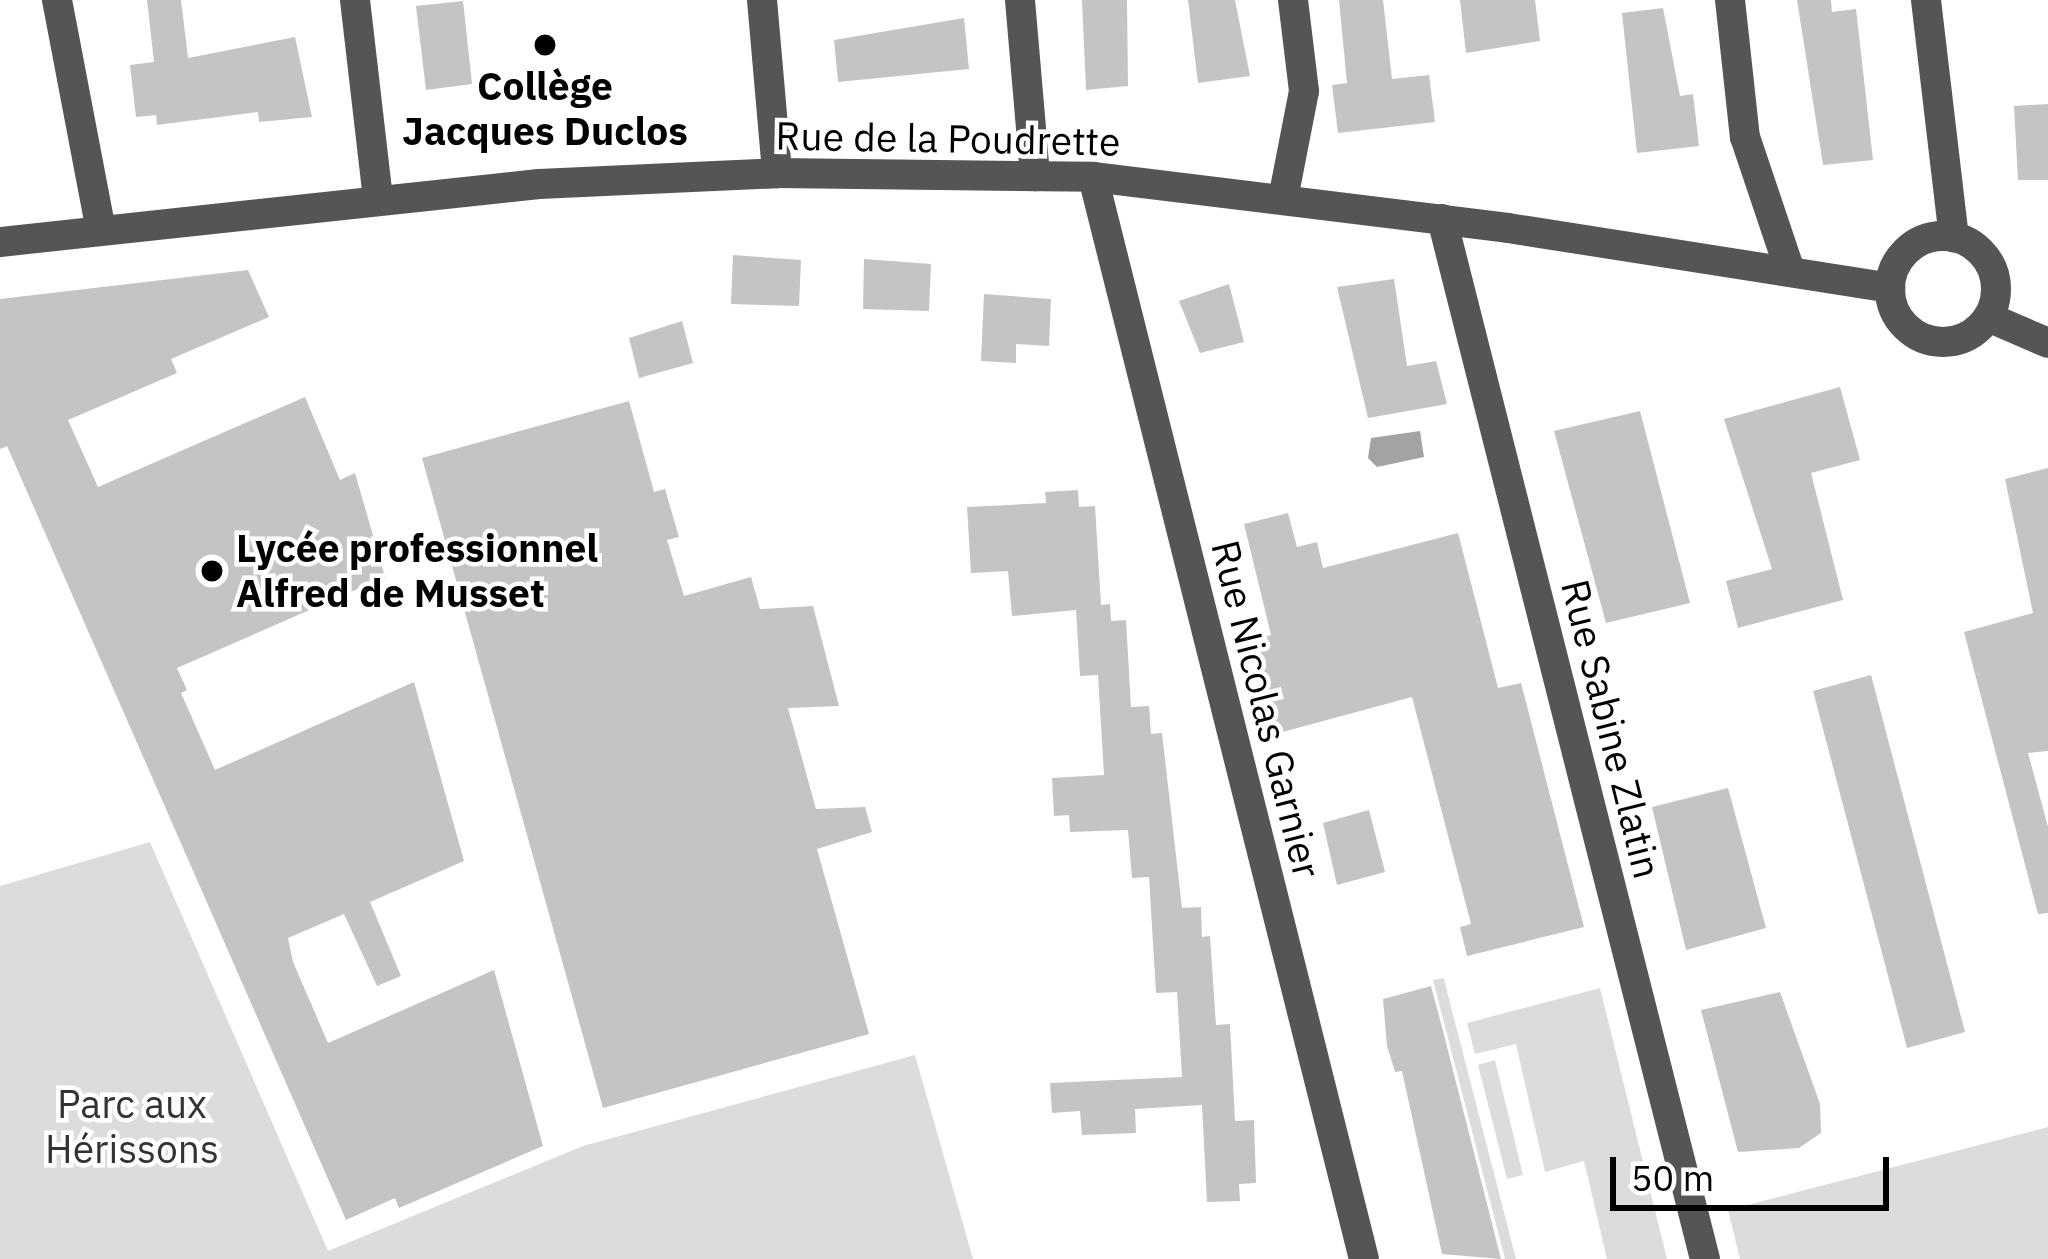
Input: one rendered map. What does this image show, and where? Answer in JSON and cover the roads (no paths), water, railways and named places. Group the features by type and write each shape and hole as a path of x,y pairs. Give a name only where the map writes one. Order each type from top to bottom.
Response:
{"street":[{"path":"57,0 101,230"},
{"path":"355,0 379,198"},
{"path":"762,0 777,173"},
{"path":"1020,0 1035,176"},
{"path":"1283,199 1304,91 1293,0"},
{"path":"1730,0 1745,136 1790,271"},
{"path":"1926,0 1954,237 1991,266 1995,301 1988,317 1966,337 1924,339 1900,321 1890,288 1916,244 1954,237"},
{"name":"Rue de la Poudrette","path":"0,242 379,198 777,173 1093,177 1442,219 1890,288"},
{"name":"Rue Nicolas Garnier","path":"1093,177 1364,1259"},
{"name":"Rue Sabine Zlatin","path":"1442,219 1705,1259"},
{"path":"1988,317 2048,343"}],"place":[{"name":"Collège Jacques Duclos","path":"545,45"},
{"name":"Lycée professionnel Alfred de Musset","path":"212,571"}],"park label":[{"name":"Parc aux Hérissons","path":"132,1128"}]}
